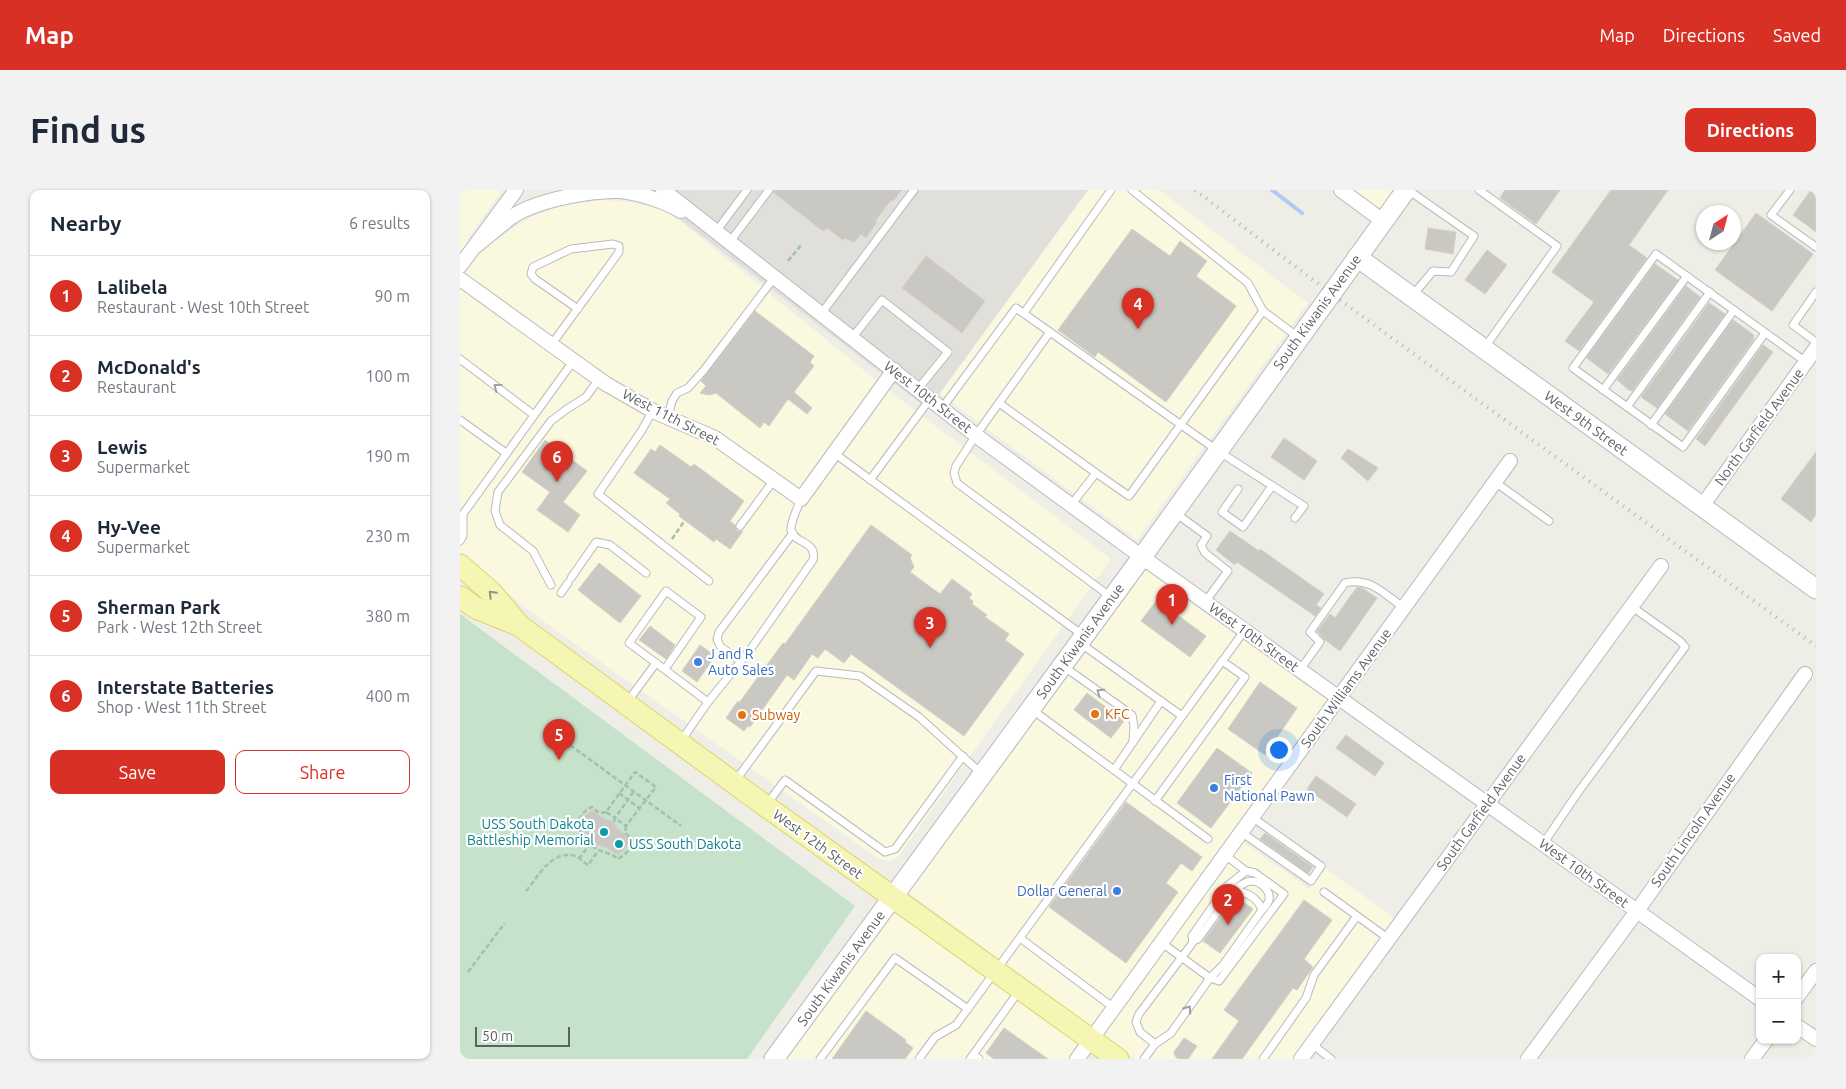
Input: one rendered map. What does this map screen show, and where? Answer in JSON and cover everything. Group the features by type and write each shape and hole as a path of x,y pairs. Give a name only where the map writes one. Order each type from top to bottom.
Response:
{"main road":[{"name":"South Kiwanis Avenue","path":"775,1059 1142,557 1407,190"},
{"name":"West 9th Street","path":"1357,257 1816,589"},
{"name":"West 12th Street","path":"460,565 492,593 520,626 680,744 1118,1059"},
{"name":"West 12th Street","path":"460,597 476,608 520,626"}],"street":[{"path":"460,266 516,190"},
{"path":"477,245 514,216 545,202 583,192 620,190 646,196 676,208 713,231"},
{"path":"1340,190 1383,221"},
{"name":"West 10th Street","path":"665,191 713,231 976,435 1142,557 1756,996"},
{"name":"West 11th Street","path":"460,279 599,379 653,410 715,438 801,499"},
{"name":"North Garfield Avenue","path":"1702,506 1816,348"},
{"path":"801,499 894,370"},
{"name":"South Williams Avenue","path":"1077,1059 1510,462"},
{"name":"South Garfield Avenue","path":"1301,1059 1661,566"},
{"name":"South Lincoln Avenue","path":"1528,1059 1637,911 1805,674"},
{"path":"1801,992 1816,971"},
{"path":"1801,1029 1816,1039"},
{"path":"1752,1059 1763,1044"}],"lane":[{"path":"713,231 747,190"},
{"path":"729,243 769,190"},
{"path":"821,314 914,190"},
{"path":"1024,313 1111,190"},
{"path":"1132,190 1248,283 1263,311 1299,338"},
{"path":"1407,190 1474,236 1451,272 1433,271 1412,296"},
{"path":"1479,190 1557,246 1483,349"},
{"path":"1790,190 1771,215 1816,247"},
{"path":"552,344 619,252 619,246 613,244 572,249 534,267 531,274 535,279 578,308"},
{"path":"1765,333 1682,447 1573,368 1656,254 1806,362"},
{"path":"1603,390 1687,276"},
{"path":"668,417 676,393 688,388 704,370 774,278"},
{"path":"1627,407 1710,292"},
{"path":"1816,292 1793,325 1816,342"},
{"path":"852,338 882,300 948,352 918,390"},
{"path":"942,408 1016,308 1218,451 1304,506 1295,518"},
{"path":"1651,425 1734,310"},
{"path":"999,403 1129,496 1263,311"},
{"path":"1050,332 976,435 956,466 954,473 957,483 1112,598"},
{"path":"460,359 534,415"},
{"path":"460,541 463,536 461,513 574,360"},
{"path":"551,585 533,551 500,525 495,512 498,492 552,421 586,397 599,379"},
{"path":"870,480 930,399"},
{"path":"653,410 642,430 598,494 709,581"},
{"path":"460,420 506,454"},
{"path":"834,453 1182,716"},
{"path":"1072,505 1096,474"},
{"path":"740,526 774,480"},
{"path":"1494,482 1549,521"},
{"path":"1238,489 1222,512 1243,527 1272,486"},
{"path":"680,744 708,702 813,560 812,548 793,533 791,525 801,499"},
{"path":"1174,512 1207,536 1201,545 1205,554 1228,570 1205,602"},
{"path":"740,661 720,646 716,639 719,632 793,533"},
{"path":"561,592 596,542 610,545 646,572"},
{"path":"1300,670 1320,642 1310,632 1345,583 1361,581 1370,583 1404,608"},
{"path":"665,670 701,617 666,591 629,643 656,663 665,670 708,702"},
{"path":"1543,844 1579,791 1685,646 1631,606"},
{"path":"920,1059 935,1037 956,1025 1245,630"},
{"path":"1155,801 1245,677 1222,661"},
{"path":"626,704 656,663"},
{"path":"1062,665 1132,715 1134,726 1133,742"},
{"path":"734,783 816,671 860,676 918,717 983,774"},
{"path":"1114,770 1161,701"},
{"path":"1030,709 1208,839"},
{"path":"766,806 785,780 884,852 890,851 895,849 963,756"},
{"path":"1242,832 1311,881 1321,866 1252,817"},
{"path":"1162,942 1210,978 1219,981 1284,894 1255,873 1246,871 1225,855"},
{"path":"1193,941 1192,936 1226,887 1246,871"},
{"path":"1144,1059 1155,1044 1171,1032 1210,978 1223,965 1268,902 1270,896 1263,886 1251,881 1233,891 1139,1014 1136,1022 1140,1032 1155,1044"},
{"path":"1233,891 1241,891 1248,894 1260,903 1262,910"},
{"path":"1324,892 1389,939"},
{"path":"1263,1059 1306,998 1314,975 1357,916"},
{"path":"1020,938 1114,1008"},
{"path":"820,1059 895,958 968,1009"},
{"path":"974,1058 1021,989"},
{"path":"1312,1044 1332,1059"}],"path":[{"path":"788,261 800,245"},
{"path":"666,548 685,520"},
{"path":"570,745 681,826"},
{"path":"606,812 635,772 656,786 626,826 625,833 634,839 633,844 623,856 618,858 611,853 603,853 598,850 590,844 584,834 576,827 588,808 592,807 599,813 606,812 626,826"},
{"path":"614,822 634,791"},
{"path":"619,793 639,808"},
{"path":"579,859 590,844"},
{"path":"595,848 598,845"},
{"path":"526,891 550,862 560,856 576,856 588,865 598,850"},
{"path":"468,972 505,924"}],"shaded area":[{"path":"460,190 503,190 467,239 487,246 529,218 565,204 606,200 635,203 669,212 892,393 1111,559 897,858 888,861 879,859 540,619 495,583 460,551"},
{"path":"642,190 1088,190 928,409"},
{"path":"1088,190 1159,190 1308,303 1137,540 940,394"},
{"path":"1341,190 1406,190 1383,221"},
{"path":"1144,569 1328,701 1091,1027 908,892"},
{"path":"1242,841 1309,889 1325,868 1397,920 1295,1059 1135,1059 1102,1036"},
{"path":"895,912 1081,1041 1068,1059 778,1059"}],"green space":[{"path":"460,614 855,906 747,1059 460,1059"}],"building":[{"path":"774,190 902,190 893,201 891,200 875,221 877,222 866,238 861,234 854,242 845,238 843,240 827,228 823,231 774,193"},
{"path":"1505,190 1560,190 1536,224 1500,198"},
{"path":"1611,190 1668,190 1629,245 1647,258 1579,351 1565,341 1594,302 1552,272"},
{"path":"1811,190 1816,190 1816,232 1793,215"},
{"path":"1756,213 1813,254 1772,311 1715,270 1729,250 1741,250 1741,234"},
{"path":"1428,228 1456,232 1453,254 1425,249"},
{"path":"1132,229 1170,256 1180,241 1207,261 1196,276 1236,306 1166,402 1098,352 1095,357 1058,330"},
{"path":"1487,250 1507,265 1485,294 1465,280"},
{"path":"926,256 985,301 962,333 902,288"},
{"path":"1655,264 1678,280 1608,374 1587,357"},
{"path":"1686,286 1700,297 1632,391 1629,390 1617,380"},
{"path":"1709,303 1725,314 1657,408 1641,397"},
{"path":"755,311 814,356 810,362 814,366 794,392 812,408 807,414 788,399 769,426 764,422 760,428 716,393 709,395 700,393 706,386 701,381"},
{"path":"1733,320 1754,335 1754,339 1688,431 1665,414"},
{"path":"1763,345 1773,352 1705,446 1696,439"},
{"path":"1284,438 1317,461 1304,480 1271,457"},
{"path":"545,440 587,471 563,502 580,515 568,532 537,510 550,492 522,472"},
{"path":"660,445 691,467 694,464 744,501 730,521 735,525 737,531 743,531 730,549 716,539 714,542 679,516 680,514 666,503 670,499 634,473 651,449 655,452"},
{"path":"1348,449 1378,468 1368,481 1341,458"},
{"path":"1816,452 1816,514 1811,522 1781,499"},
{"path":"871,525 912,555 910,558 914,567 910,572 940,594 952,579 972,594 969,598 973,601 972,604 987,615 985,617 1009,634 1005,640 1024,654 964,736 851,654 844,663 825,649 818,658 812,654 794,680 787,675 750,727 748,726 744,731 726,718 783,643 785,644"},
{"path":"1230,531 1259,551 1260,549 1324,594 1316,605 1321,608 1315,616 1237,562 1235,565 1216,550"},
{"path":"599,563 641,596 620,623 578,590"},
{"path":"1357,587 1362,588 1377,598 1340,651 1325,640 1317,631 1330,614 1335,618"},
{"path":"1157,600 1206,636 1190,657 1141,621"},
{"path":"650,626 675,645 666,659 639,640"},
{"path":"700,645 715,656 697,682 682,671"},
{"path":"1260,682 1297,708 1265,755 1228,729"},
{"path":"1087,693 1124,721 1111,738 1074,710"},
{"path":"1346,735 1384,763 1375,776 1336,748"},
{"name":"First National Pawn","path":"1217,748 1252,773 1211,828 1177,803"},
{"path":"1316,776 1356,804 1347,817 1307,789"},
{"path":"1126,802 1202,857 1192,871 1181,863 1166,883 1178,892 1126,963 1049,907"},
{"path":"592,810 604,819 612,821 630,839 626,848 618,855 606,847 597,845 591,837 579,828 585,816"},
{"path":"1265,833 1313,867 1308,873 1260,839"},
{"path":"1236,897 1253,909 1220,953 1203,941"},
{"path":"1304,900 1332,920 1304,959 1313,967 1297,990 1293,988 1242,1059 1212,1059 1239,1021 1224,1010"},
{"path":"866,1011 906,1040 905,1042 913,1048 905,1059 832,1059"},
{"path":"1004,1028 1048,1059 994,1059 986,1053"},
{"path":"1184,1038 1197,1046 1188,1059 1178,1059 1174,1052"}],"waterway":[{"path":"1272,190 1302,213"}],"railway":[{"path":"1195,190 1330,293 1816,646"}],"place":[{"name":"Hy-Vee","path":"1138,329"},
{"name":"Interstate Batteries","path":"557,482"},
{"name":"Lalibela","path":"1172,625"},
{"name":"Lewis","path":"930,648"},
{"name":"J and R Auto Sales","path":"698,662"},
{"name":"KFC","path":"1095,714"},
{"name":"Subway","path":"742,715"},
{"name":"Sherman Park","path":"559,760"},
{"name":"First National Pawn","path":"1214,788"},
{"name":"USS South Dakota Battleship Memorial","path":"604,832"},
{"name":"USS South Dakota","path":"619,844"},
{"name":"Dollar General","path":"1117,891"},
{"name":"McDonald's","path":"1228,925"}]}
